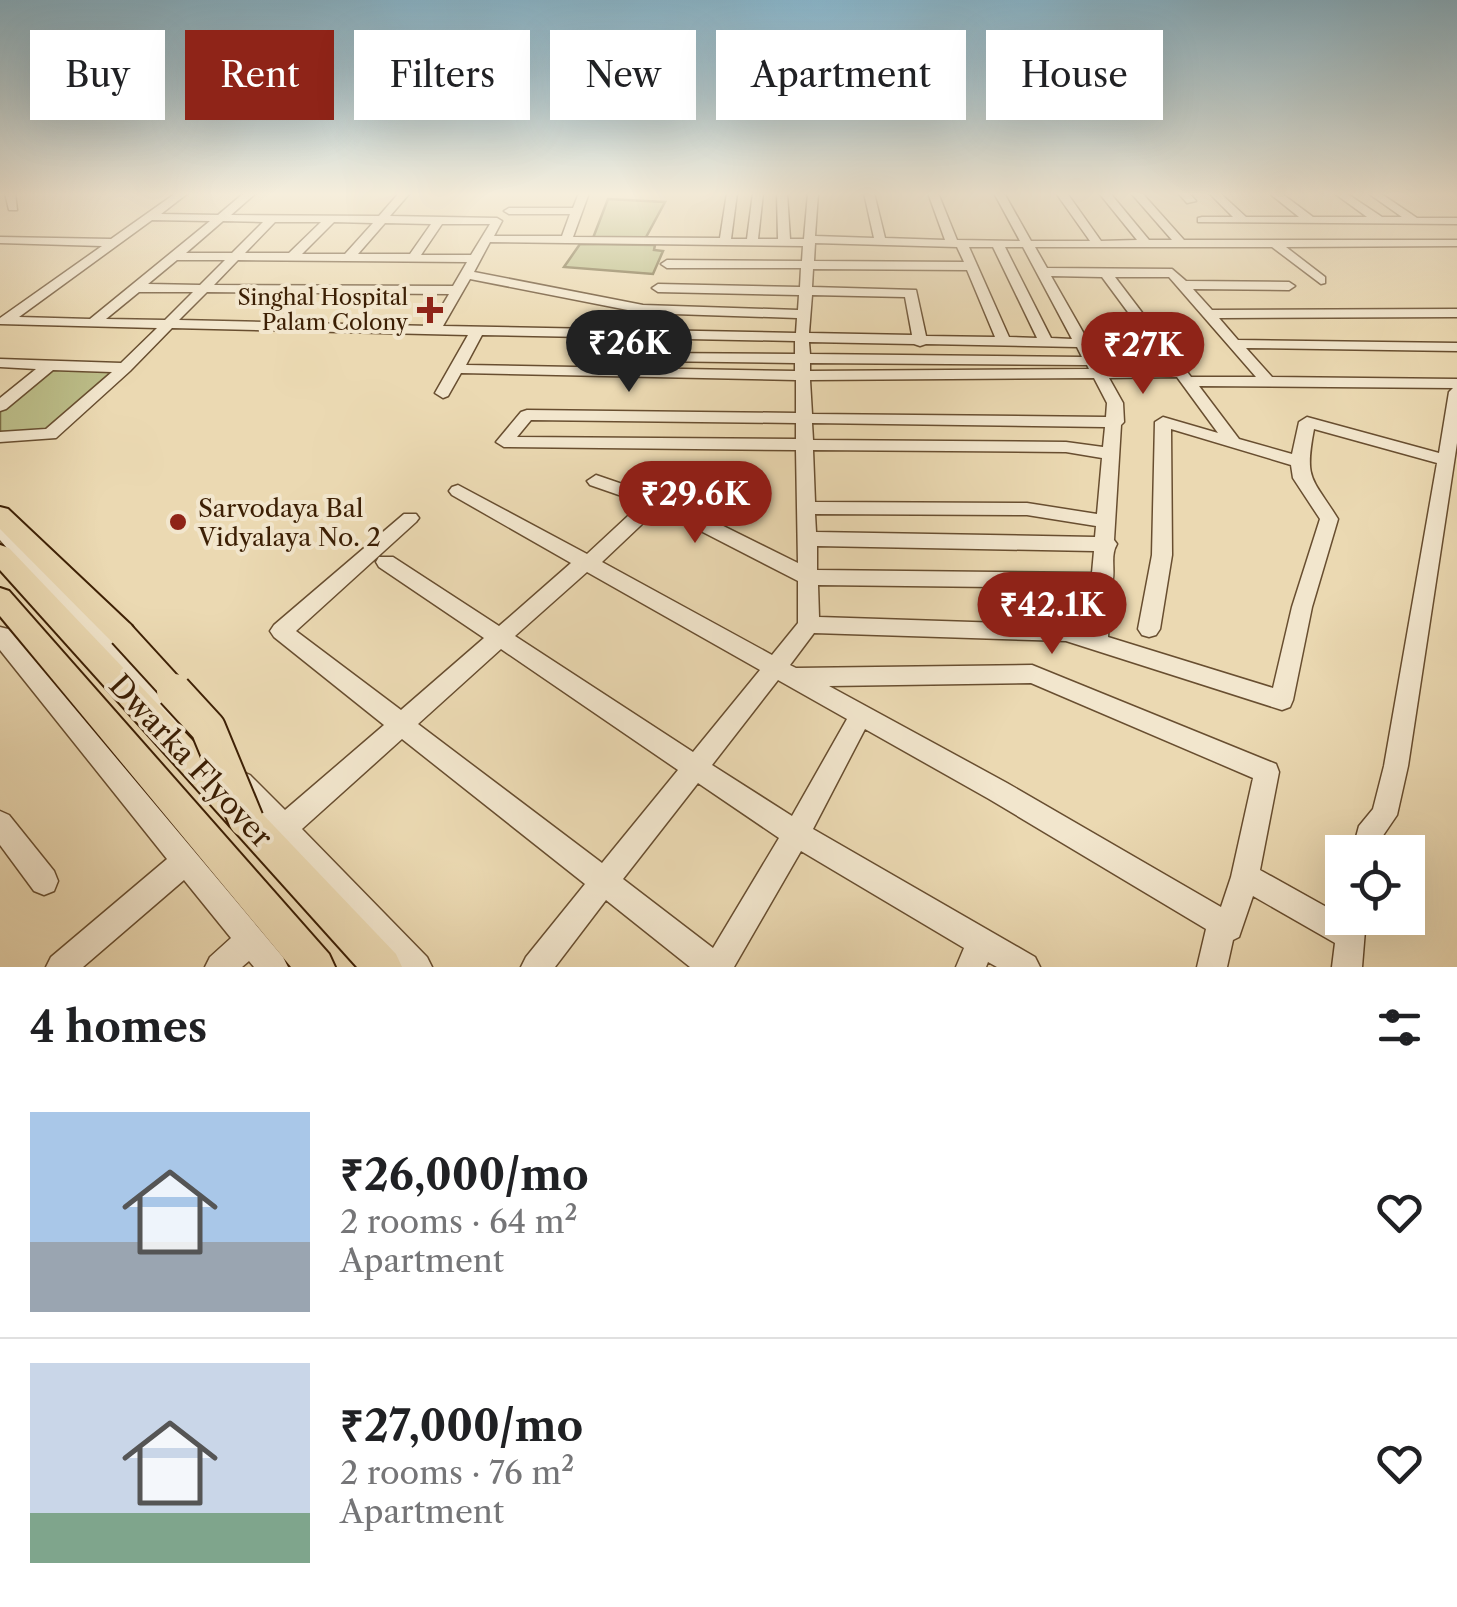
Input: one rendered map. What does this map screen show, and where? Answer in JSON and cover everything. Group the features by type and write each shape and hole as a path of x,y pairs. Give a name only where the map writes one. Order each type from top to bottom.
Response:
{"main road":[{"path":"0,515 122,634 208,728 246,820"},
{"name":"Dwarka Flyover","path":"0,554 383,967"},
{"name":"Dwarka Flyover","path":"0,598 316,967"}],"street":[{"path":"2,238 114,244"},
{"path":"2,323 121,238"},
{"path":"92,323 197,238"},
{"path":"0,437 50,434 124,368 253,238"},
{"path":"293,256 311,238"},
{"path":"350,257 366,238"},
{"path":"413,258 427,238"},
{"path":"784,238 784,243"},
{"path":"955,238 972,266 1004,342"},
{"path":"1025,238 1115,403 1098,642"},
{"path":"1094,238 1098,244"},
{"path":"1141,238 1146,244"},
{"path":"1176,238 1181,244"},
{"path":"1269,238 1321,280"},
{"path":"1333,238 1338,242"},
{"path":"1404,238 1409,242"},
{"path":"436,327 486,240 1457,243"},
{"path":"640,336 675,241"},
{"path":"536,967 696,766 784,672 809,625 802,339 810,241"},
{"path":"997,244 1046,342"},
{"path":"175,256 475,260"},
{"path":"667,264 972,266"},
{"path":"911,265 911,293 920,342"},
{"path":"1043,272 1166,272 1183,285 1268,382"},
{"path":"1106,273 1233,443"},
{"path":"466,274 650,309 804,314"},
{"path":"1183,285 1289,286"},
{"path":"135,288 457,290"},
{"path":"658,288 911,293"},
{"path":"1208,314 1457,313"},
{"path":"2,323 436,327 640,336 1083,343"},
{"path":"443,392 478,329"},
{"path":"1236,344 1457,348"},
{"path":"651,357 802,367"},
{"path":"0,363 124,368"},
{"path":"0,406 50,365"},
{"path":"456,369 1098,369 1268,382 1457,384"},
{"path":"1368,835 1384,815 1396,766 1457,392"},
{"path":"1112,454 1066,447 504,442 526,415 804,415 1116,422"},
{"path":"1149,630 1162,554 1162,424 1170,422 1298,462"},
{"path":"809,625 1049,630 1282,700 1302,607 1329,519 1302,478 1298,462 1308,422 1445,460"},
{"path":"596,481 655,500 808,577 1104,580"},
{"path":"458,491 1232,926 1266,772 1032,674 784,672"},
{"path":"284,828 655,500"},
{"path":"806,508 1027,510 1108,522"},
{"path":"410,518 281,630 716,967 862,715"},
{"path":"0,528 107,648 417,967"},
{"path":"807,538 1107,544"},
{"path":"386,562 976,955 1025,967"},
{"path":"3,646 274,967"},
{"path":"0,824 44,880"},
{"path":"61,967 185,861"},
{"path":"1245,876 1325,914"},
{"path":"1212,967 1222,923"},
{"path":"1347,967 1350,935"},
{"path":"220,967 251,940"}],"green space":[{"path":"580,244 655,245 654,250 663,251 653,274 564,267"},
{"path":"51,367 117,370 50,431 0,432 0,410"}],"place":[{"name":"Singhal Hospital Palam Colony","path":"430,310"},
{"name":"Sarvodaya Bal Vidyalaya No. 2","path":"178,522"}]}
